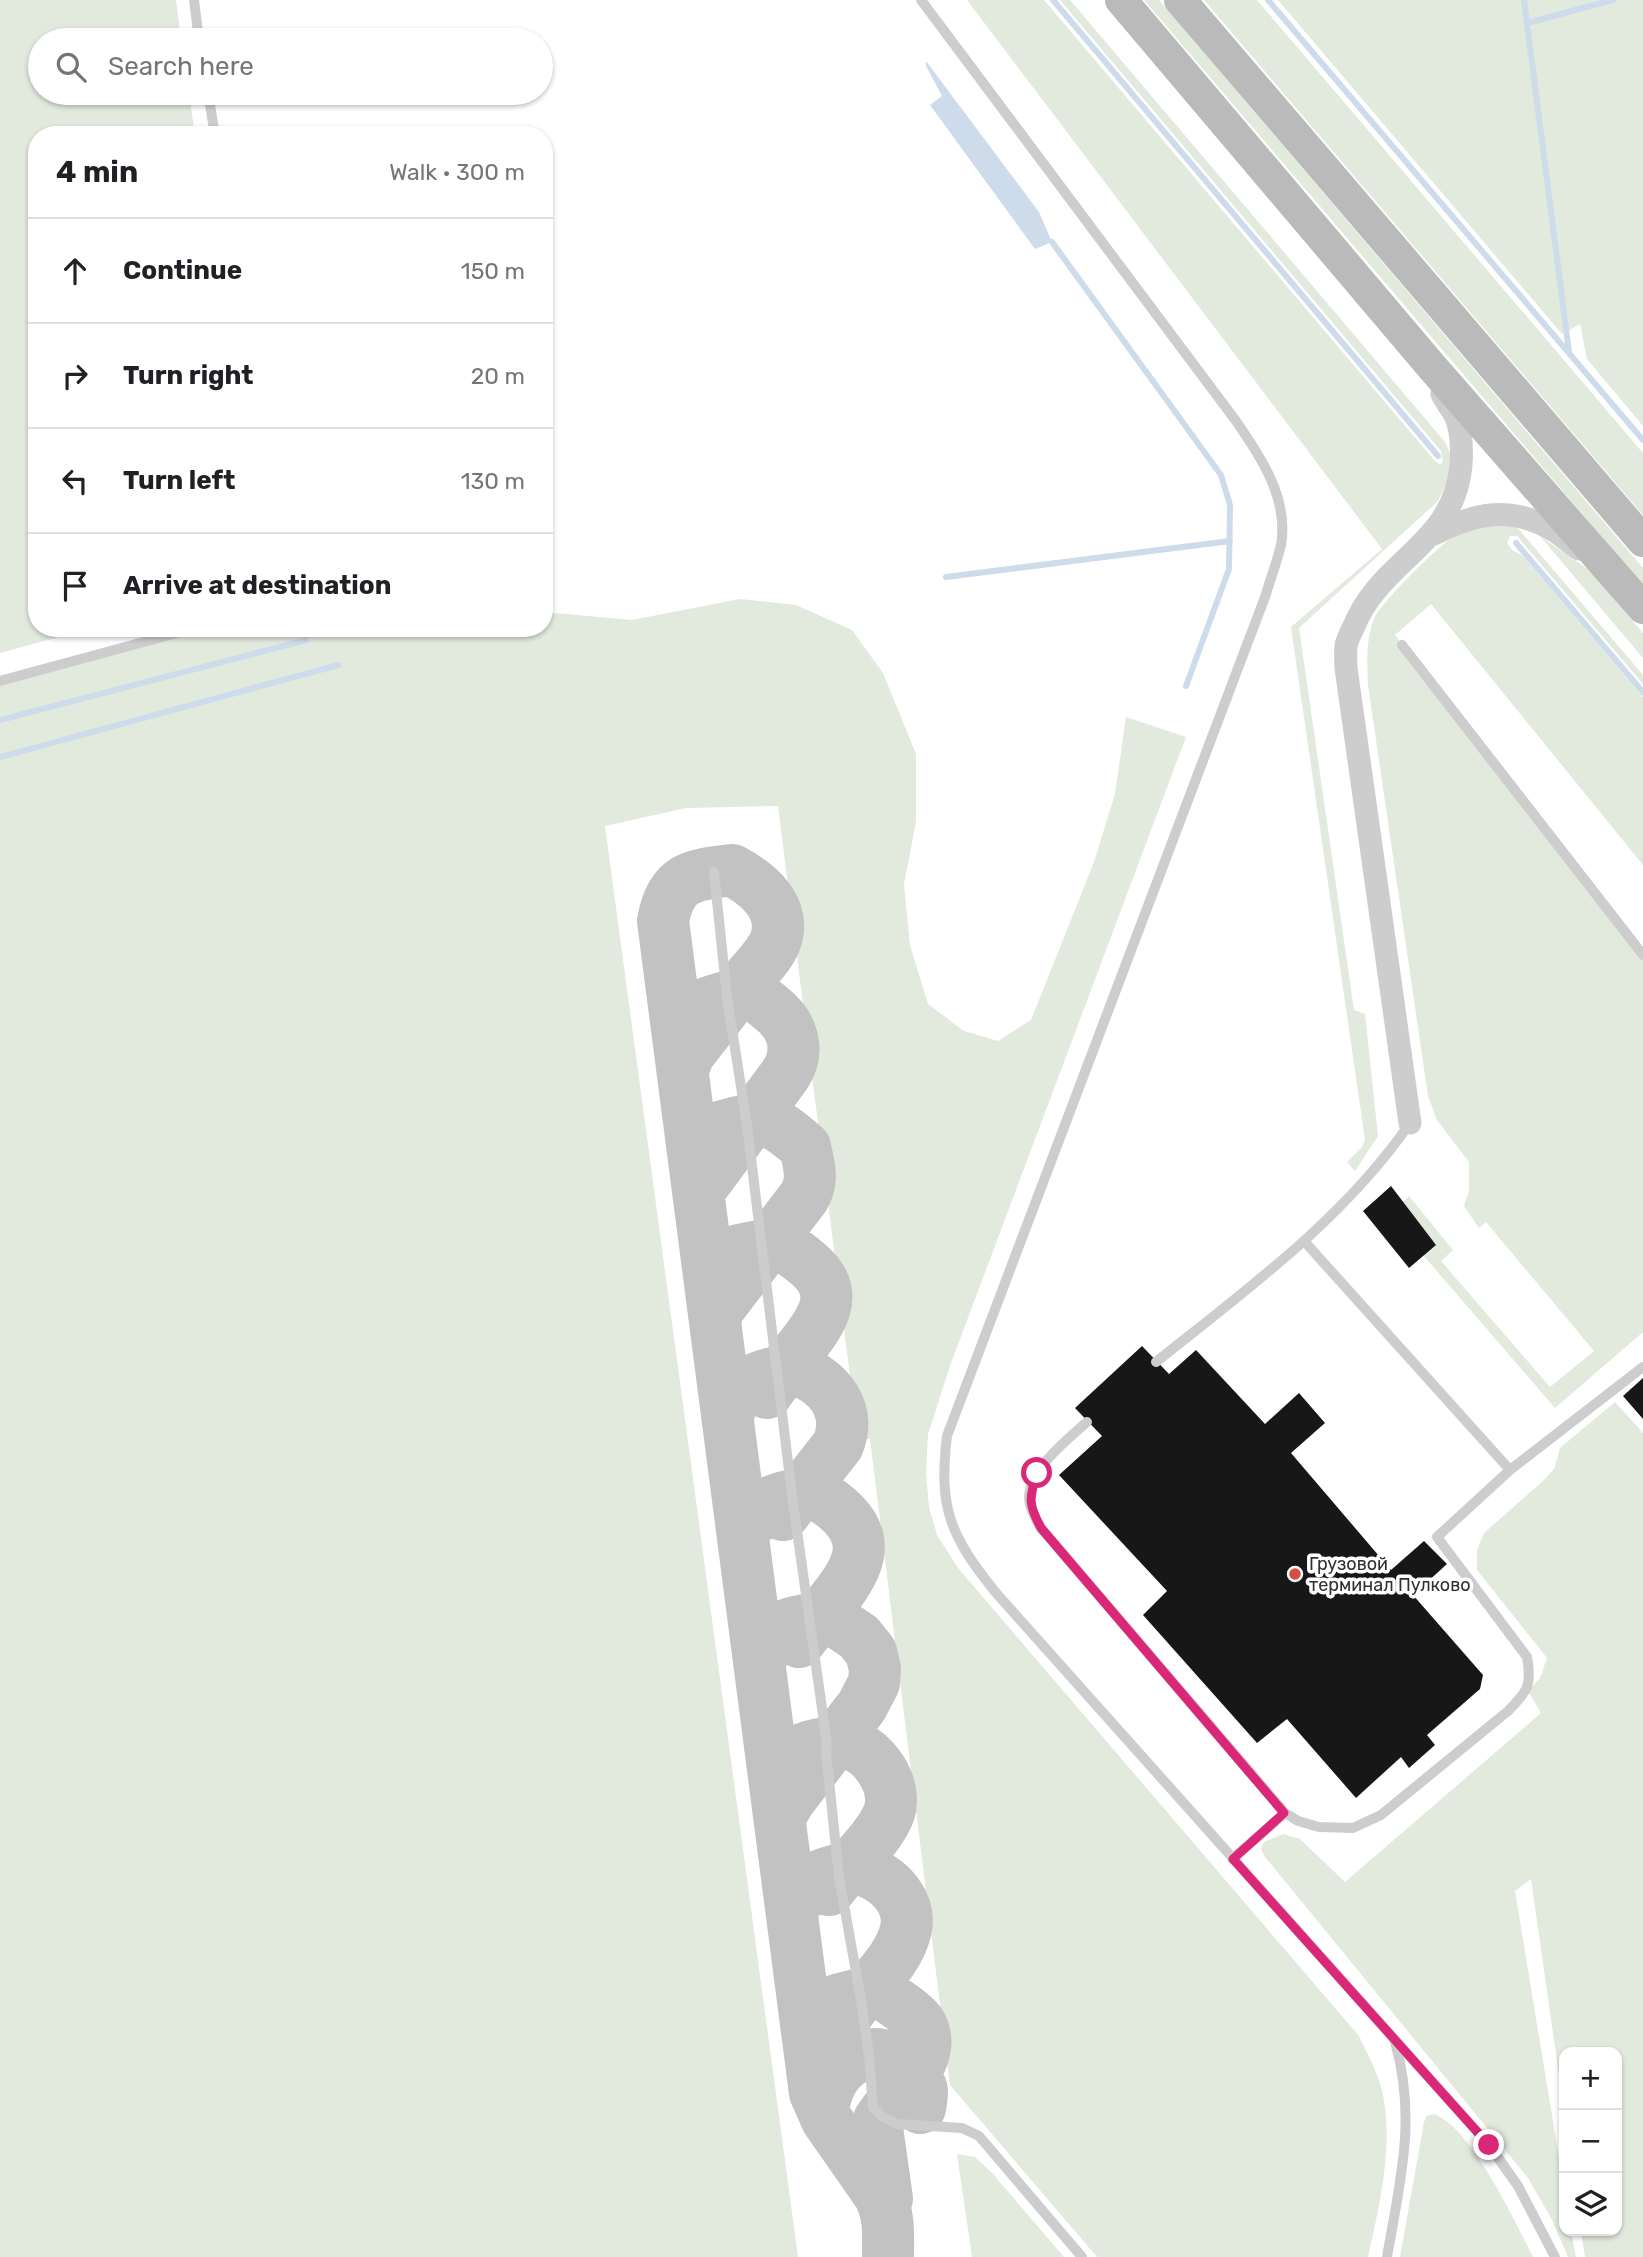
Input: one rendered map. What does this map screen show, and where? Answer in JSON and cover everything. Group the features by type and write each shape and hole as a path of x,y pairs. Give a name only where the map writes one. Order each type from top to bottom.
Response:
{"main road":[{"path":"1121,0 1432,367 1643,608"},
{"path":"1180,0 1643,541"}],"street":[{"path":"1410,1123 1346,668 1346,646 1357,619 1376,587 1431,536 1445,518 1454,498 1462,454 1455,415 1443,396 1432,367"},
{"path":"1431,536 1463,520 1480,516 1514,515 1555,531 1571,544 1604,563"}],"lane":[{"path":"194,0 198,28"},
{"path":"921,0 1236,421 1257,451 1282,509 1281,544 1265,597 947,1436 943,1471 945,1501 951,1521 974,1566 1006,1604 1489,2145 1518,2186 1555,2257"},
{"path":"210,105 214,126"},
{"path":"0,681 162,637"},
{"path":"1402,645 1643,955"},
{"path":"714,872 727,997 747,1125 790,1482 827,1744 825,1752 839,1877 860,1994 873,2107 881,2116 897,2124 962,2128 979,2136 1082,2257"},
{"path":"1156,1362 1236,1300 1304,1241 1384,1160 1410,1123"},
{"path":"1304,1241 1510,1470"},
{"path":"1087,1422 1037,1473 1029,1496 1041,1528 1284,1813 1298,1821 1319,1827 1353,1828 1381,1815 1508,1711 1525,1694 1531,1676 1527,1657 1437,1537 1510,1470 1643,1367"},
{"path":"1233,1859 1284,1813"},
{"path":"1387,2257 1404,2165 1407,2107 1403,2070 1393,2036"}],"shaded area":[{"path":"0,0 176,0 180,28 28,28 28,105 191,105 194,126 28,126 28,637 59,637 0,653"},
{"path":"967,0 1044,0 1435,461 1440,464 1443,462 1441,451 1060,0 1070,0 1445,442 1452,457 1447,483 1437,502 1299,628 1354,1010 1365,1014 1378,1136 1355,1171 1347,1162 1362,1147 1365,1140 1291,627 1382,549"},
{"path":"1144,0 1159,0 1643,568 1643,585"},
{"path":"1204,0 1257,0 1643,453 1643,515"},
{"path":"1278,0 1643,0 1643,426 1587,359 1580,324 1562,334"},
{"path":"1500,523 1517,527 1643,675 1643,684 1517,536 1510,536 1507,543 1513,551 1522,555 1643,697 1643,865 1431,604 1395,635 1643,958 1643,1332 1555,1408 1423,1255 1402,1203 1409,1196 1453,1250 1441,1261 1550,1387 1594,1351 1486,1222 1479,1228 1464,1206 1469,1191 1469,1162 1437,1120 1428,1096 1368,685 1369,637 1373,621 1388,599 1459,532 1472,525"},
{"path":"1540,536 1589,570 1643,633 1643,658"},
{"path":"740,599 796,605 852,630 883,673 916,754 916,822 904,884 910,945 928,1004 964,1031 998,1041 1031,1020 1094,862 1115,794 1126,717 1186,737 951,1363 928,1434 926,1474 929,1507 937,1535 958,1568 1359,2036 1377,2075 1383,2096 1387,2142 1382,2190 1368,2257 1097,2257 950,2085 870,1439 858,1440 778,806 686,808 605,826 798,2257 0,2257 0,685 172,637 553,637 553,613 632,620"},
{"path":"1615,1402 1643,1433 1643,2257 1585,2257 1582,2236 1622,2236 1622,2047 1559,2047 1559,2075 1531,1879 1515,1891 1559,2158 1559,2236 1572,2236 1576,2257 1568,2257 1551,2218 1528,2178 1261,1849 1264,1842 1283,1834 1300,1839 1345,1882 1541,1713 1528,1691 1540,1678 1547,1658 1477,1570 1477,1550 1484,1533 1554,1469 1560,1448"},
{"path":"1434,2114 1448,2122 1477,2156 1504,2200 1533,2257 1400,2257 1424,2122 1427,2116"},
{"path":"957,2154 975,2157 993,2174 1064,2257 972,2257"}],"water":[{"path":"926,61 1039,212 1052,242 1035,249 930,105 942,96"}],"building":[{"path":"1391,1186 1436,1245 1409,1268 1363,1211"},
{"name":"Грузовой терминал Пулково","path":"1142,1346 1169,1374 1196,1350 1265,1424 1299,1393 1325,1423 1291,1453 1391,1570 1424,1541 1447,1564 1413,1595 1483,1675 1480,1689 1427,1735 1435,1745 1409,1768 1401,1757 1356,1798 1287,1719 1257,1743 1143,1615 1167,1591 1059,1475 1102,1436 1075,1408"},
{"path":"1643,1378 1643,1419 1623,1396"}],"waterway":[{"path":"1053,0 1438,456"},
{"path":"1268,0 1643,440"},
{"path":"1524,0 1569,352"},
{"path":"1527,23 1613,0"},
{"path":"1052,242 1221,475 1230,505 1229,569 1186,686"},
{"path":"946,577 1230,541"},
{"path":"1516,543 1643,692"},
{"path":"0,720 306,640"},
{"path":"0,757 338,665"}],"taxiway":[{"path":"683,1069 689,1054 772,948 778,930 774,908 768,898 752,882 732,870 705,874 685,881 671,895 663,921 815,2093 827,2120 880,2196 887,2219 888,2257"},
{"path":"699,1191 785,1075 793,1057 792,1039 785,1022 757,998 736,995 704,1004"},
{"path":"715,1318 720,1307 804,1197 810,1179 805,1147 775,1124 747,1120 720,1127"},
{"path":"739,1250 768,1245 782,1246 807,1263 824,1285 826,1296 821,1318 767,1393"},
{"path":"728,1415 738,1393 753,1380 796,1369 818,1381 835,1398 842,1420 838,1445 783,1515"},
{"path":"743,1535 756,1514 772,1502 780,1498 815,1493 841,1512 855,1530 859,1548 855,1566 845,1584 799,1642"},
{"path":"760,1662 771,1638 786,1625 831,1618 859,1637 871,1652 875,1669 874,1683 862,1706 789,1801 780,1817"},
{"path":"801,1750 831,1743 849,1744 859,1748 882,1771 890,1792 891,1803 884,1823 829,1890"},
{"path":"792,1913 807,1884 836,1870 853,1869 868,1872 891,1887 898,1894 907,1919 903,1940 892,1960 855,2004 812,2066"},
{"path":"837,2000 881,1992 917,2019 925,2036 925,2049 920,2062 879,2120 877,2128 887,2199"},
{"path":"825,2100 832,2081 845,2065 853,2059 872,2054 890,2057 909,2071 922,2091 920,2108"}],"place":[{"name":"Грузовой терминал Пулково","path":"1295,1574"}],"route":[{"path":"1037,1473 1029,1496 1041,1528 1284,1813 1233,1859 1489,2145"}]}
